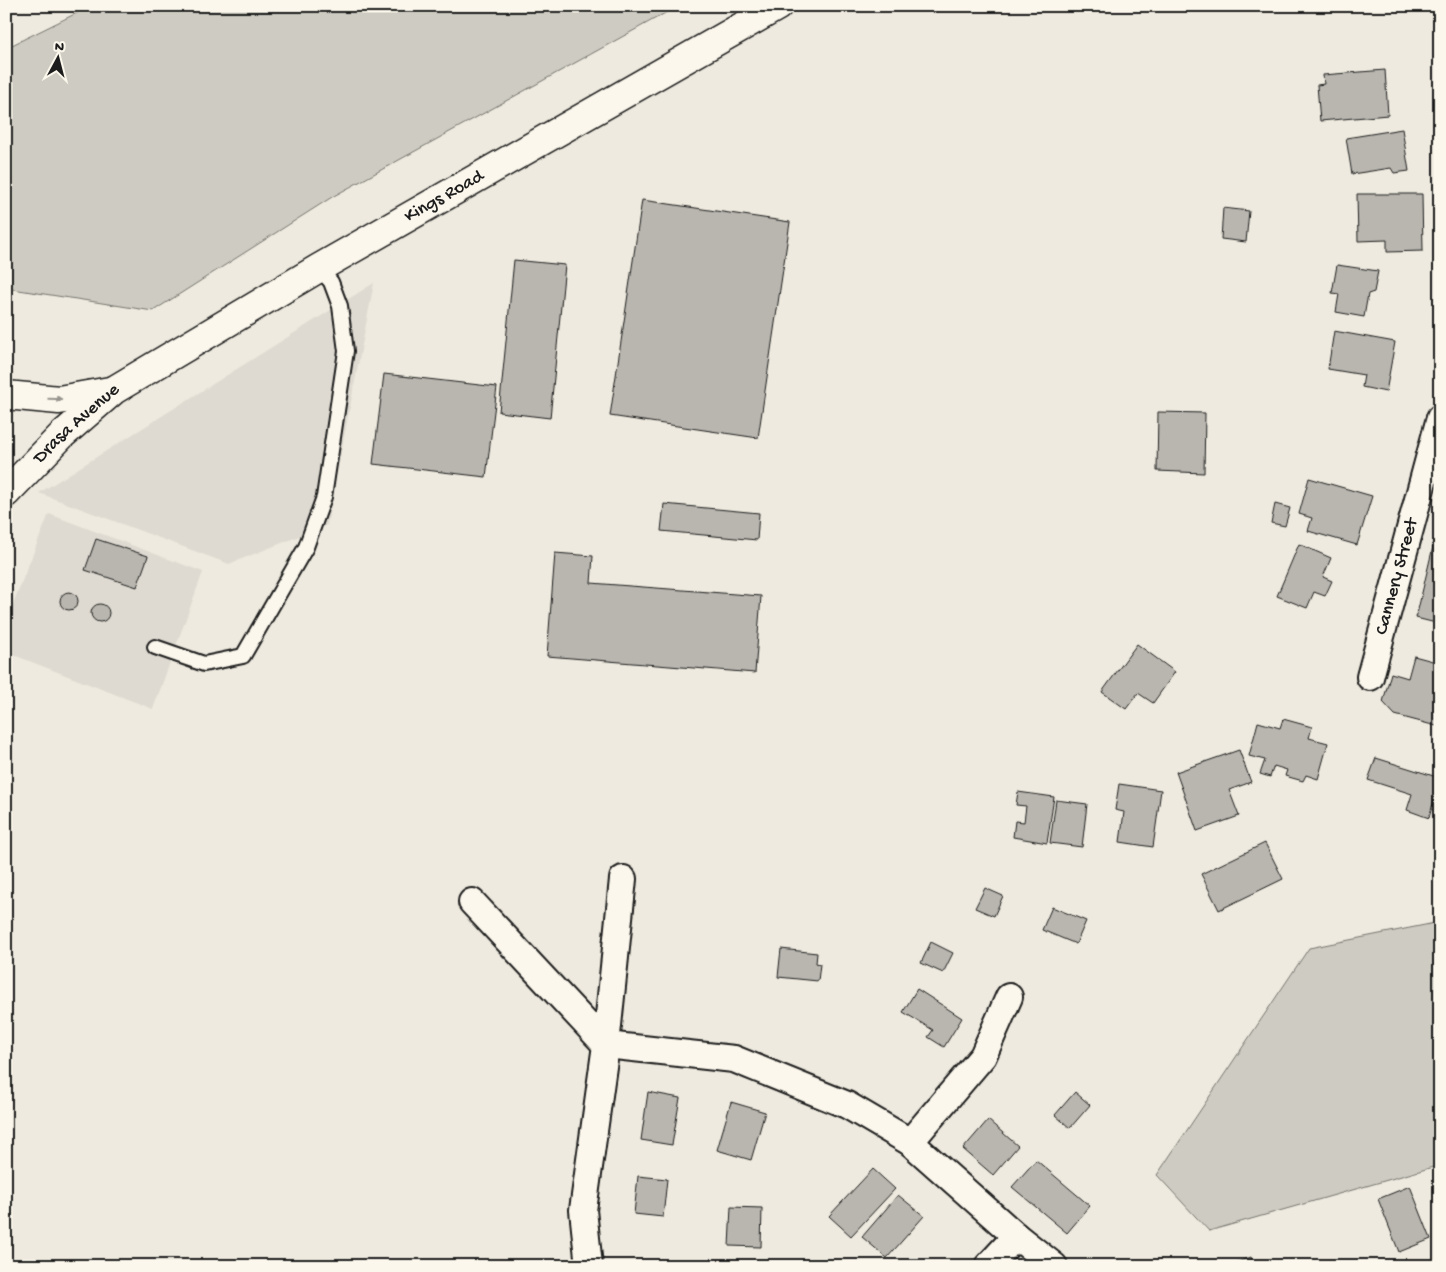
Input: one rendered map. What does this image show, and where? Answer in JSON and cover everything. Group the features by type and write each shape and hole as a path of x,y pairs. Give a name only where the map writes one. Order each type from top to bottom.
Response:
{"highway":[{"name":"Kings Road","path":"114,390 319,268 778,6"},
{"name":"Drasa Avenue","path":"6,395 59,400 114,390"},
{"name":"Drasa Avenue","path":"6,493 62,434 114,390"}],"street":[{"name":"Cannery Street","path":"1370,677 1440,418"},
{"path":"589,1266 583,1210 606,1045 623,879"},
{"path":"472,902 606,1045 734,1059 847,1106 910,1142 1016,1236 1054,1266"},
{"path":"910,1142 983,1056 1009,997"},
{"path":"988,1266 1016,1236"}],"lane":[{"path":"155,647 204,664 243,656 306,547 324,497 346,351 340,306 331,282 319,268"}],"shaded area":[{"path":"91,6 678,6 332,197 153,311 6,288 6,48"},
{"path":"374,283 327,525 229,564 39,493"},
{"path":"49,514 203,572 153,709 6,652 6,621"},
{"path":"1440,922 1440,1165 1209,1231 1157,1175 1309,948"}],"building":[{"path":"1385,70 1388,115 1320,121 1317,85 1324,84 1323,75"},
{"path":"1402,129 1409,171 1394,173 1391,168 1352,174 1346,138"},
{"path":"1357,194 1422,194 1423,251 1387,252 1387,240 1358,241"},
{"path":"642,200 790,222 758,438 610,416"},
{"path":"1223,208 1249,211 1246,242 1221,239"},
{"path":"514,260 565,265 550,418 499,412"},
{"path":"1337,265 1378,271 1374,292 1368,294 1364,317 1336,312 1339,294 1332,293"},
{"path":"1334,331 1395,342 1386,392 1362,387 1364,375 1328,369"},
{"path":"384,374 497,387 486,477 373,464"},
{"path":"1158,412 1205,413 1204,473 1157,471"},
{"path":"1309,478 1372,496 1357,545 1308,531 1312,518 1299,514"},
{"path":"664,504 759,513 757,540 661,531"},
{"path":"1275,504 1290,508 1285,526 1271,523"},
{"path":"1436,534 1440,535 1440,624 1416,618"},
{"path":"96,539 148,556 137,587 85,570"},
{"path":"1299,544 1331,558 1323,577 1332,581 1325,596 1314,592 1307,608 1277,596"},
{"path":"555,553 593,556 591,583 761,596 755,673 547,656"},
{"path":"69,592 75,595 78,601 75,607 69,610 63,607 60,601 63,595"},
{"path":"100,604 106,607 109,613 106,619 100,622 94,619 91,613 94,607"},
{"path":"1137,644 1175,672 1153,703 1138,693 1126,709 1102,692"},
{"path":"1414,656 1440,663 1440,727 1395,715 1383,702 1391,673 1408,678"},
{"path":"1283,719 1312,727 1309,738 1328,743 1318,779 1306,775 1303,781 1285,776 1287,770 1274,766 1270,777 1260,774 1265,760 1249,756 1258,722 1280,728"},
{"path":"1239,750 1251,782 1229,790 1239,816 1197,831 1176,772"},
{"path":"1376,758 1440,778 1429,818 1407,810 1412,794 1368,780"},
{"path":"1119,784 1161,790 1153,847 1120,842 1124,812 1115,810"},
{"path":"1018,792 1054,797 1047,843 1013,837 1015,821 1024,822 1026,806 1016,805"},
{"path":"1056,800 1087,804 1082,847 1050,843"},
{"path":"1265,843 1283,879 1219,910 1201,874"},
{"path":"985,888 1003,896 994,916 975,908"},
{"path":"1052,907 1086,921 1076,944 1042,930"},
{"path":"931,942 953,953 943,973 921,963"},
{"path":"781,949 817,953 816,963 820,964 818,981 778,977"},
{"path":"917,989 962,1018 944,1047 928,1037 933,1030 903,1012"},
{"path":"648,1092 680,1098 672,1145 641,1140"},
{"path":"1075,1092 1090,1105 1070,1128 1055,1115"},
{"path":"731,1102 765,1112 751,1160 717,1150"},
{"path":"988,1120 1018,1146 993,1175 963,1149"},
{"path":"1036,1160 1090,1206 1067,1233 1012,1187"},
{"path":"873,1169 895,1189 851,1236 829,1216"},
{"path":"638,1176 667,1179 663,1217 634,1214"},
{"path":"1410,1186 1431,1239 1399,1252 1378,1199"},
{"path":"898,1195 924,1216 887,1258 862,1237"},
{"path":"731,1207 762,1208 761,1247 729,1246"},
{"path":"1251,1257 1254,1266 1227,1266"}]}
